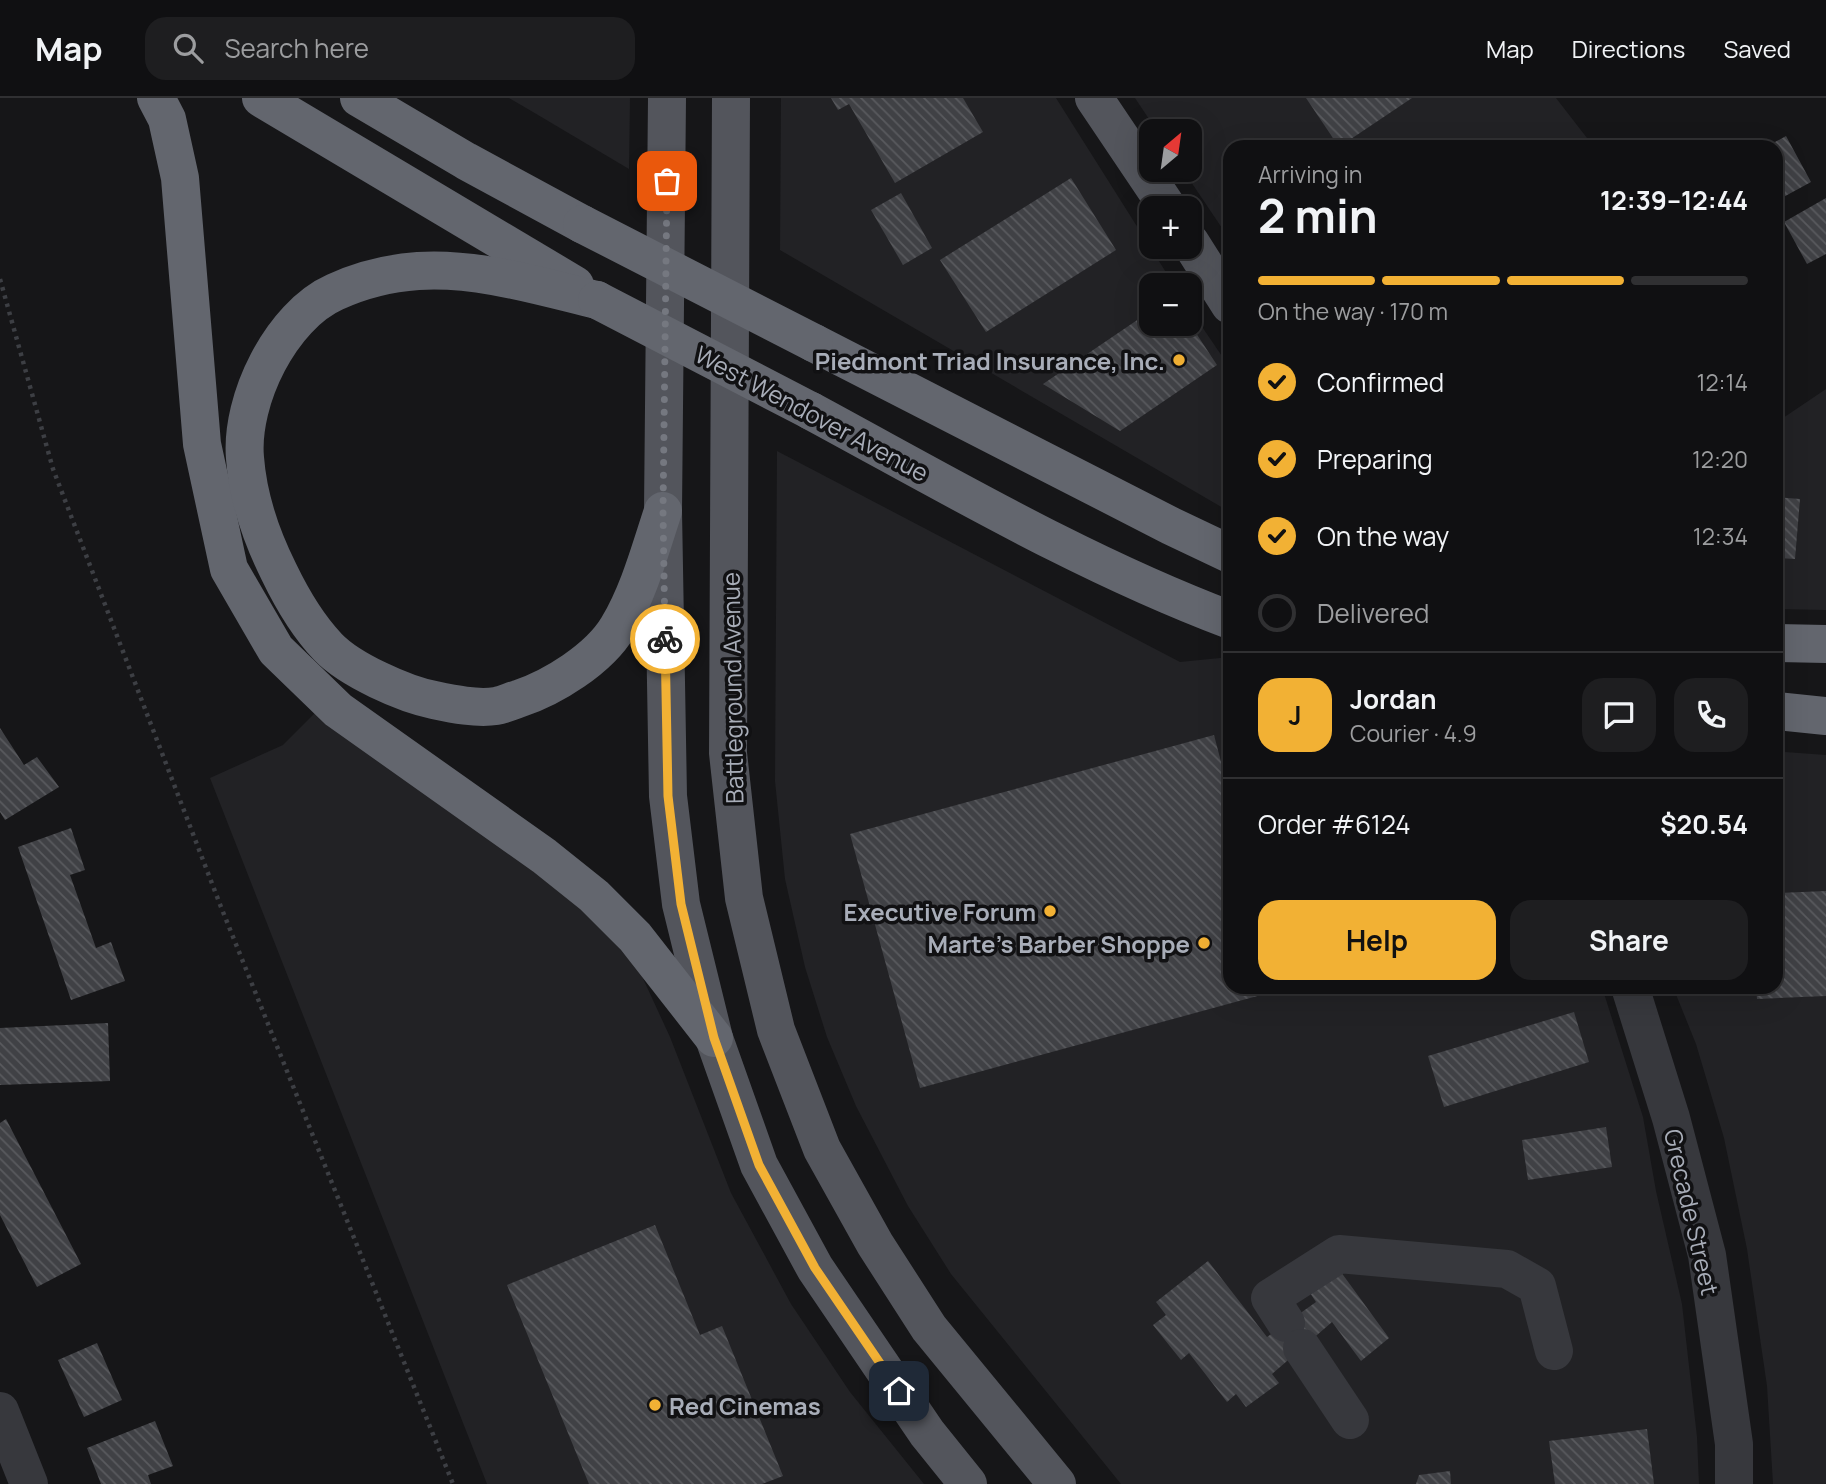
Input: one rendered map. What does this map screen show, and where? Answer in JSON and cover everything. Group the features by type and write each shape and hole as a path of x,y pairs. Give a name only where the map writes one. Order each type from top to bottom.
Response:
{"highway":[{"path":"156,98 167,119 180,178 202,444 229,569 276,650 338,710 544,856 594,896 635,937 714,1038"},
{"name":"West Wendover Avenue","path":"261,98 553,270 597,300 1094,561 1223,617"},
{"path":"359,98 582,225 1223,551"},
{"path":"597,300 468,272 419,271 376,277 333,292 297,319 262,374 250,408 244,455 251,500 268,550 297,608 330,649 376,680 418,697 458,705 495,706 530,695 568,676 617,629 635,591 663,511"},
{"path":"1171,526 1223,536"},
{"path":"1783,643 1826,644"}],"main road":[{"path":"667,98 663,511 668,796 681,904 714,1038 759,1165 815,1268 927,1433 968,1484"},
{"name":"Battleground Avenue","path":"731,98 728,753 744,898 775,1030 822,1149 875,1244 929,1328 1057,1484"},
{"path":"1094,98 1160,196"},
{"path":"1201,259 1223,293"}],"street":[{"name":"Grecade Street","path":"1632,994 1671,1118 1707,1255 1734,1444 1734,1484"},
{"path":"1350,1420 1270,1298 1339,1254 1507,1269 1537,1286 1554,1351"},
{"path":"0,1411 29,1484"}],"path":[{"path":"0,279 53,469 221,907 453,1484"}],"shaded area":[{"path":"509,98 630,98 629,169 533,112"},
{"path":"781,98 1056,98 1139,230 1139,259 1158,259 1166,273 1139,273 1139,336 1202,336 1202,327 1223,358 1223,508 780,250"},
{"path":"1135,98 1556,98 1589,140 1223,140 1223,230 1191,182 1202,182 1202,119 1149,119"},
{"path":"1826,389 1826,610 1783,609 1783,418"},
{"path":"777,451 1180,662 1223,658 1223,994 1604,994 1643,1117 1656,1191 1682,1304 1697,1437 1699,1484 1121,1484 951,1274 908,1206 856,1106 827,1037 805,967 785,879 775,781"},
{"path":"317,711 579,902 640,972 670,1037 731,1193 791,1304 850,1392 924,1484 487,1484 210,778 283,745"},
{"path":"1783,752 1826,755 1826,1484 1773,1484 1767,1386 1747,1249 1724,1138 1696,1044 1676,994 1783,994"}],"building":[{"path":"831,98 963,98 983,132 895,183 849,104 838,110"},
{"path":"1306,98 1412,98 1349,140 1334,140"},
{"path":"1786,136 1811,182 1783,197 1783,140 1779,140"},
{"path":"1071,178 1116,250 986,332 940,260"},
{"path":"901,193 932,248 903,265 871,210"},
{"path":"1826,198 1826,254 1807,264 1784,222"},
{"path":"1139,319 1139,336 1198,336 1217,365 1120,431 1043,384"},
{"path":"1783,498 1800,499 1795,559 1783,558"},
{"path":"0,728 24,765 37,757 59,787 5,820 0,812"},
{"name":"Executive Forum","path":"1214,735 1223,769 1223,994 1265,994 920,1088 850,834"},
{"path":"71,828 85,870 70,875 96,948 111,942 125,981 71,1000 18,847"},
{"path":"1826,891 1826,996 1757,999 1757,994 1783,994 1783,893"},
{"path":"1574,1012 1589,1062 1444,1107 1428,1056"},
{"path":"108,1023 110,1081 0,1085 0,1028"},
{"path":"6,1119 81,1264 37,1287 0,1215 0,1123"},
{"path":"1606,1127 1612,1167 1528,1180 1522,1140"},
{"name":"Red Cinemas","path":"655,1225 700,1335 722,1326 783,1476 762,1484 589,1484 507,1285"},
{"path":"1208,1261 1267,1337 1316,1302 1308,1290 1338,1268 1389,1338 1361,1361 1332,1322 1272,1374 1279,1383 1246,1407 1236,1394 1227,1402 1189,1353 1181,1360 1153,1325 1166,1315 1156,1302"},
{"path":"97,1343 122,1400 84,1417 58,1360"},
{"path":"155,1421 173,1466 148,1475 151,1484 101,1484 87,1448"},
{"path":"1647,1429 1654,1484 1555,1484 1549,1441"},
{"path":"1450,1471 1451,1484 1416,1484 1419,1475"}],"way so far":[{"path":"665,639 663,511 667,181"}],"place":[{"name":"Piedmont Triad Insurance, Inc.","path":"1179,360"},
{"name":"Executive Forum","path":"1050,911"},
{"name":"Marte's Barber Shoppe","path":"1204,943"},
{"name":"Red Cinemas","path":"655,1405"}],"route":[{"path":"665,639 668,796 681,904 714,1038 759,1165 815,1268 899,1391"}]}
